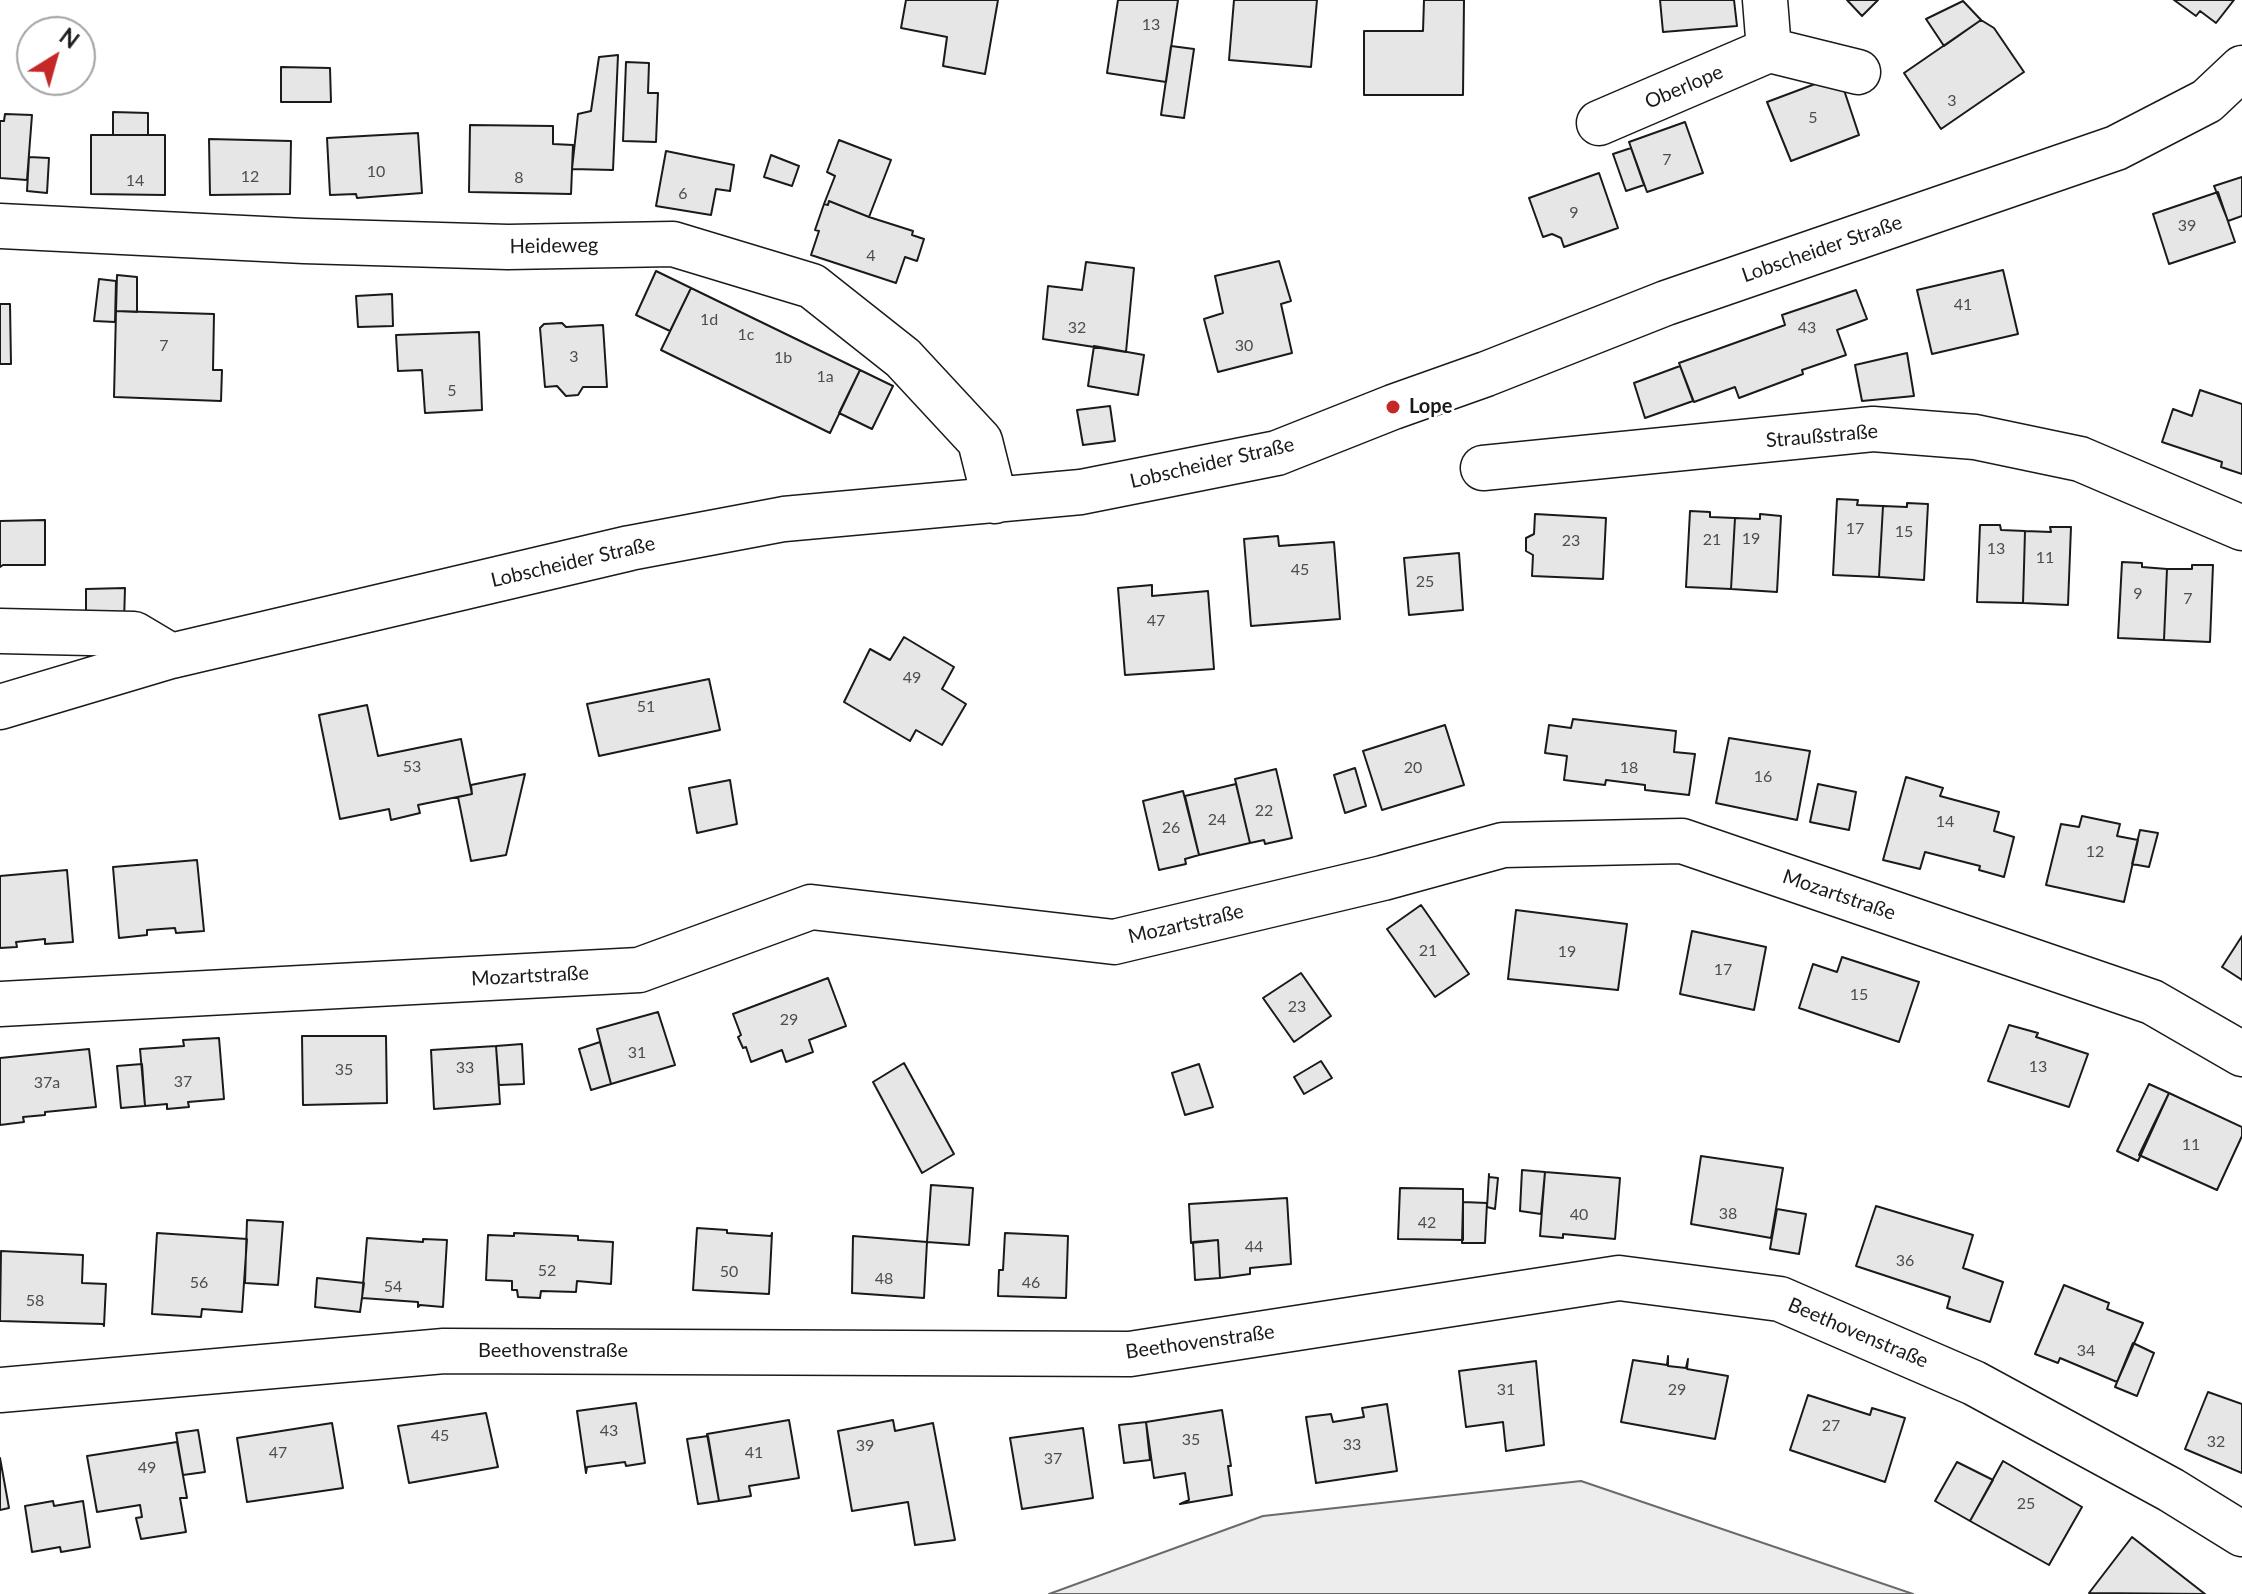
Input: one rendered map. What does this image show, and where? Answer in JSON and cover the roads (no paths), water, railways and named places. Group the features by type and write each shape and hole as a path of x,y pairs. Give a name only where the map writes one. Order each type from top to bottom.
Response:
{"street":[{"path":"1765,0 1769,50 1858,72"},
{"name":"Oberlope","path":"1599,123 1769,50"},
{"name":"Lobscheider Straße","path":"0,707 171,656 630,548 784,519 1081,492 1277,453 1666,303 2116,148 2207,101 2242,68"},
{"name":"Heideweg","path":"0,226 492,247 673,244 812,286 903,358 980,441 995,501"},
{"name":"Straußstraße","path":"1483,468 1873,429 1975,437 2080,459 2242,528"},
{"path":"0,631 134,634 171,656"},
{"name":"Mozartstraße","path":"0,1004 639,970 811,907 1114,942 1383,878 1503,845 1682,841 2152,1002 2242,1054"},
{"name":"Beethovenstraße","path":"0,1390 444,1351 1130,1354 1619,1278 1780,1299 1974,1383 2171,1490 2242,1534"}],"place":[{"name":"Lope","path":"1393,407"}]}
